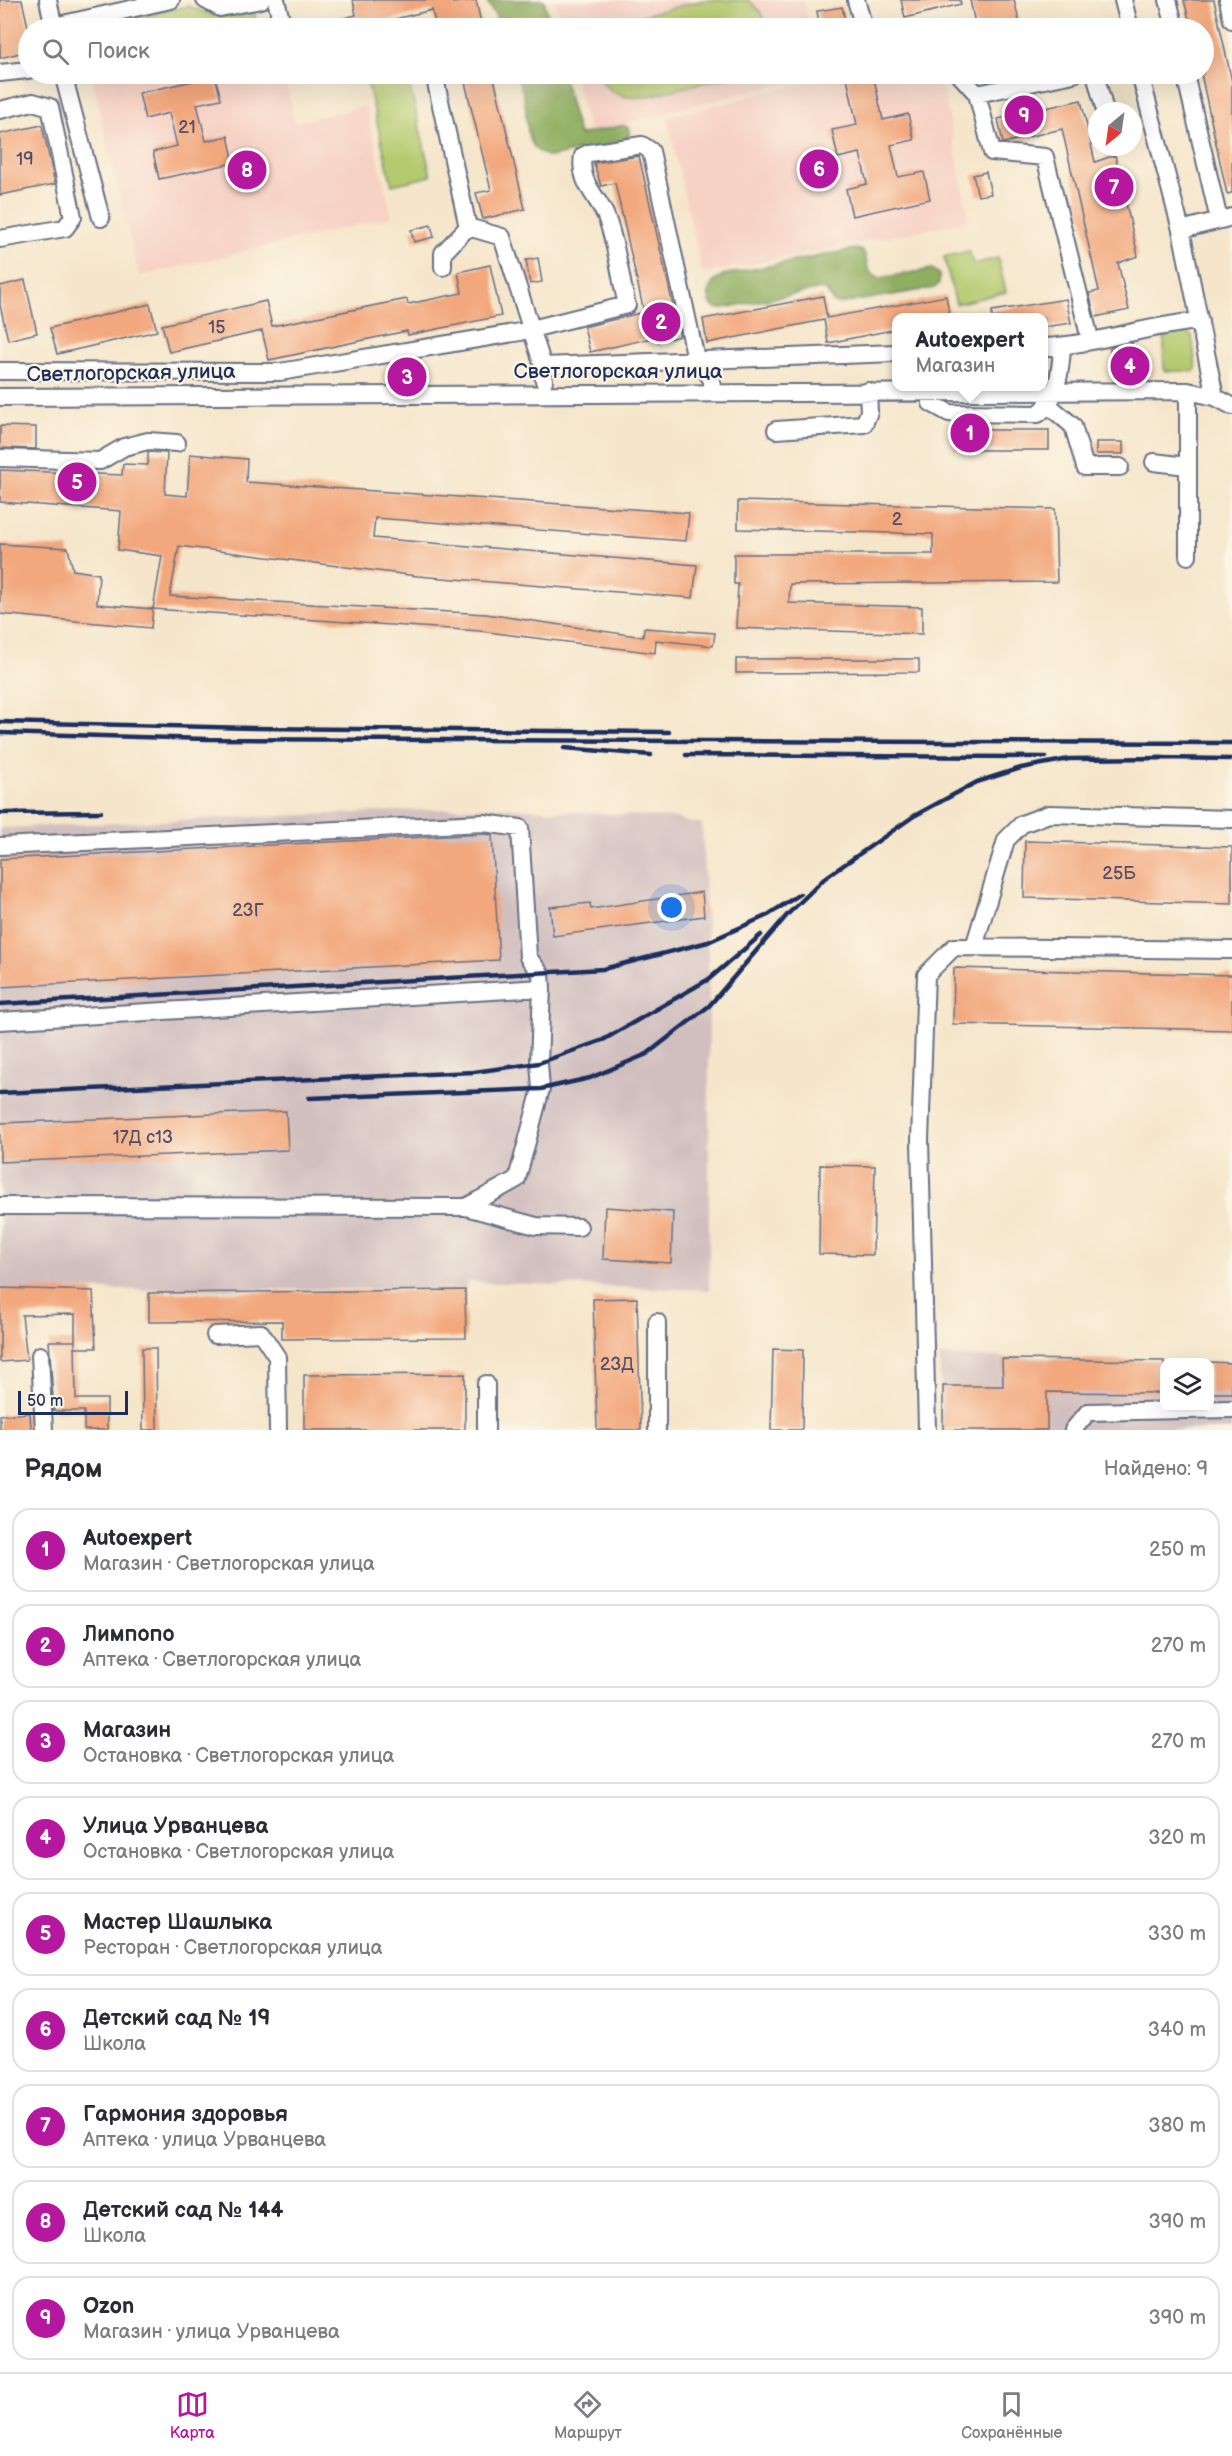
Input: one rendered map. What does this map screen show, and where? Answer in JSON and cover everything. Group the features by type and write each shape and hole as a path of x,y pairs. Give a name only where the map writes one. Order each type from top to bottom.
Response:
{"street":[{"path":"48,0 52,18"},
{"path":"93,18 171,0"},
{"path":"205,0 220,8 261,0"},
{"path":"276,0 280,18"},
{"path":"856,0 861,18"},
{"path":"1123,0 1128,18"},
{"path":"1168,0 1172,18"},
{"path":"1228,0 1232,20"},
{"path":"0,73 18,71"},
{"path":"66,84 101,218"},
{"path":"436,84 468,227"},
{"path":"968,84 977,94 992,152 1045,157 1090,339"},
{"path":"977,94 1026,84"},
{"path":"1098,84 1103,102"},
{"path":"1143,84 1181,230 1215,397"},
{"path":"1181,230 1225,218 1188,84"},
{"path":"0,110 33,102 50,107 73,217 65,228 0,239"},
{"path":"0,371 280,372 532,329 627,305 607,217 585,185 582,163 583,156 589,153 642,145 651,151 696,359 711,378 714,393"},
{"path":"443,267 443,253 468,227"},
{"path":"468,227 502,237 543,366 543,394"},
{"path":"1048,347 1062,346 1170,324 1200,321"},
{"path":"1062,346 1061,366 1050,398 1073,426 1085,467 1120,467"},
{"path":"543,366 892,353"},
{"path":"280,372 280,394"},
{"path":"776,430 864,423 869,412 868,391"},
{"name":"Светлогорская улица","path":"0,397 868,391 1050,398 1188,391 1215,397 1232,406"},
{"path":"1188,391 1188,556"},
{"path":"0,458 100,461 124,447 148,441 177,443"},
{"path":"1154,462 1187,466"},
{"path":"975,947 1006,840 1022,824 1049,814 1232,819"},
{"path":"0,846 484,823 520,828 528,957 541,974 539,1063 541,1089 517,1179 466,1207"},
{"path":"927,1430 920,1140 926,975 954,947 1232,950"},
{"path":"0,1021 542,988"},
{"path":"0,1206 466,1207 536,1226 579,1227"},
{"path":"657,1322 657,1430"},
{"path":"214,1335 261,1333 277,1357 278,1430"},
{"path":"40,1355 44,1430"},
{"path":"486,1384 486,1430"},
{"path":"1073,1430 1088,1412 1232,1409"}],"shaded area":[{"path":"555,0 803,0 807,18 560,18"},
{"path":"93,84 286,84 295,122 366,106 392,217 139,276"},
{"path":"577,84 779,84 589,132"},
{"path":"801,84 937,84 944,91 969,221 702,274 667,117"},
{"path":"493,807 676,818 690,823 702,823 709,979 709,1290 467,1282 466,1289 0,1290 0,828"},
{"path":"940,1356 1160,1361 1160,1412 1214,1412 1214,1362 1232,1362 1232,1430 940,1430"}],"green space":[{"path":"486,0 544,0 548,18 497,18"},
{"path":"704,0 748,0 760,11 763,18 631,18"},
{"path":"188,6 212,15 253,6 256,18 132,18"},
{"path":"368,84 409,84 431,176 392,185"},
{"path":"520,84 565,84 579,135 624,125 630,129 629,137 624,141 550,157 539,152 532,143 528,132 524,95"},
{"path":"604,84 698,84 644,97 623,96"},
{"path":"855,249 863,251 869,270 875,276 880,278 932,269 939,274 939,284 934,288 838,304 834,303 826,290 821,289 719,309 712,306 710,301 710,288 723,275"},
{"path":"969,251 973,264 998,258 1006,292 956,304 944,257"},
{"path":"1186,332 1192,336 1196,369 1194,371 1164,371 1164,337"}],"building":[{"path":"0,0 22,0 26,18 18,18 18,54 0,58"},
{"path":"353,0 453,0 453,3 476,0 480,18 434,18 432,10 399,18 344,18 356,15"},
{"path":"901,0 960,0 961,4 905,18"},
{"path":"970,0 1014,0 1018,18 974,18"},
{"path":"1184,0 1214,0 1232,82 1232,193 1227,194 1203,84 1214,84 1214,18 1188,18"},
{"path":"842,7 845,18 818,18 817,11"},
{"path":"179,84 217,84 221,99 197,104 206,141 228,136 234,163 159,179 153,152 177,146 169,113 145,119 139,93"},
{"path":"465,84 495,84 525,209 483,219 476,193 491,190"},
{"path":"848,84 875,84 883,120 908,114 914,140 891,145 898,177 924,172 930,199 852,216 846,189 867,184 860,153 838,158 832,130 857,125"},
{"path":"1081,100 1088,131 1088,156 1094,156 1095,162 1115,156 1138,256 1118,263 1129,310 1095,317 1089,293 1099,291 1062,129 1003,143 998,119"},
{"path":"42,125 55,184 0,195 0,134"},
{"path":"639,156 680,336 658,342 656,337 590,352 584,327 644,312 615,183 601,186 594,163"},
{"path":"986,172 991,194 978,196 973,175"},
{"path":"431,225 434,237 414,242 411,230"},
{"path":"538,258 542,282 530,284 526,260"},
{"path":"490,265 501,316 408,335 407,331 269,360 262,331 169,352 162,325 266,301 272,326 407,299 408,304 462,293 458,272"},
{"path":"25,280 37,333 8,340 0,305 0,286"},
{"path":"823,296 827,318 946,296 949,313 892,313 892,330 828,343 824,320 707,343 703,319"},
{"path":"1066,299 1071,323 1048,326 1048,313 992,313 992,311"},
{"path":"150,304 157,331 57,354 50,328"},
{"path":"1132,343 1133,351 1110,353 1110,348"},
{"path":"0,426 36,427 36,449 0,448"},
{"path":"954,430 1049,430 1049,450 954,450"},
{"path":"1096,442 1123,442 1123,454 1096,454"},
{"path":"148,452 167,453 165,494 187,496 190,454 247,459 246,482 689,513 686,541 375,518 373,538 697,565 693,598 417,576 179,546 170,596 486,614 643,637 644,628 715,633 713,646 656,640 655,653 480,631 153,609 162,556 118,550 121,511 0,502 0,470 122,475 123,464 148,465"},
{"path":"738,501 1055,509 1057,582 790,584 789,603 922,607 922,634 736,628 738,584 734,584 734,554 933,554 933,534 738,529"},
{"path":"0,544 68,548 73,570 99,574 97,604 153,609 151,628 0,614"},
{"path":"736,659 919,659 919,672 736,673"},
{"path":"492,835 499,960 0,987 0,859"},
{"path":"1025,841 1232,847 1232,904 1024,898"},
{"path":"702,892 704,916 553,936 550,907 590,903 591,909"},
{"path":"954,968 1232,975 1232,1030 953,1024"},
{"path":"286,1111 288,1150 0,1162 0,1123"},
{"path":"820,1165 875,1166 873,1255 819,1254"},
{"path":"605,1207 673,1212 671,1263 603,1259"},
{"path":"0,1288 93,1291 96,1348 75,1348 75,1314 22,1315 27,1360 0,1362"},
{"path":"465,1290 466,1338 282,1339 282,1321 149,1322 149,1293"},
{"path":"637,1298 641,1430 597,1430 593,1299"},
{"path":"49,1341 75,1341 76,1399 107,1399 107,1430 84,1430 84,1411 54,1411"},
{"path":"142,1348 156,1348 157,1430 143,1430"},
{"path":"773,1349 803,1350 802,1430 771,1430"},
{"path":"1002,1359 1160,1361 1160,1393 1047,1392 1047,1430 943,1430 943,1386 1003,1386"},
{"path":"1214,1362 1232,1363 1232,1393 1214,1393"},
{"path":"465,1374 465,1430 304,1430 304,1375"},
{"path":"30,1413 31,1430 0,1430 0,1415"}],"railway":[{"path":"0,722 252,728 669,732"},
{"path":"0,733 207,739 1232,743"},
{"path":"564,748 651,755"},
{"path":"686,755 1046,757"},
{"path":"1157,758 1232,759"},
{"path":"309,1098 541,1089 590,1078 647,1054 709,1006 788,914 825,878 914,816 977,782 1021,768 1069,759 1164,758"},
{"path":"0,813 101,812"},
{"path":"0,1004 603,969 708,942 768,915 800,894"},
{"path":"0,1093 474,1072 539,1063 603,1040 709,979 761,935"}],"place":[{"name":"Ozon","path":"1024,115"},
{"name":"Детский сад № 19","path":"819,169"},
{"name":"Детский сад № 144","path":"247,170"},
{"name":"Гармония здоровья","path":"1114,187"},
{"name":"Лимпопо","path":"661,322"},
{"name":"Улица Урванцева","path":"1130,366"},
{"name":"Магазин","path":"407,377"},
{"name":"Autoexpert","path":"970,433"},
{"name":"Мастер Шашлыка","path":"77,482"}]}
